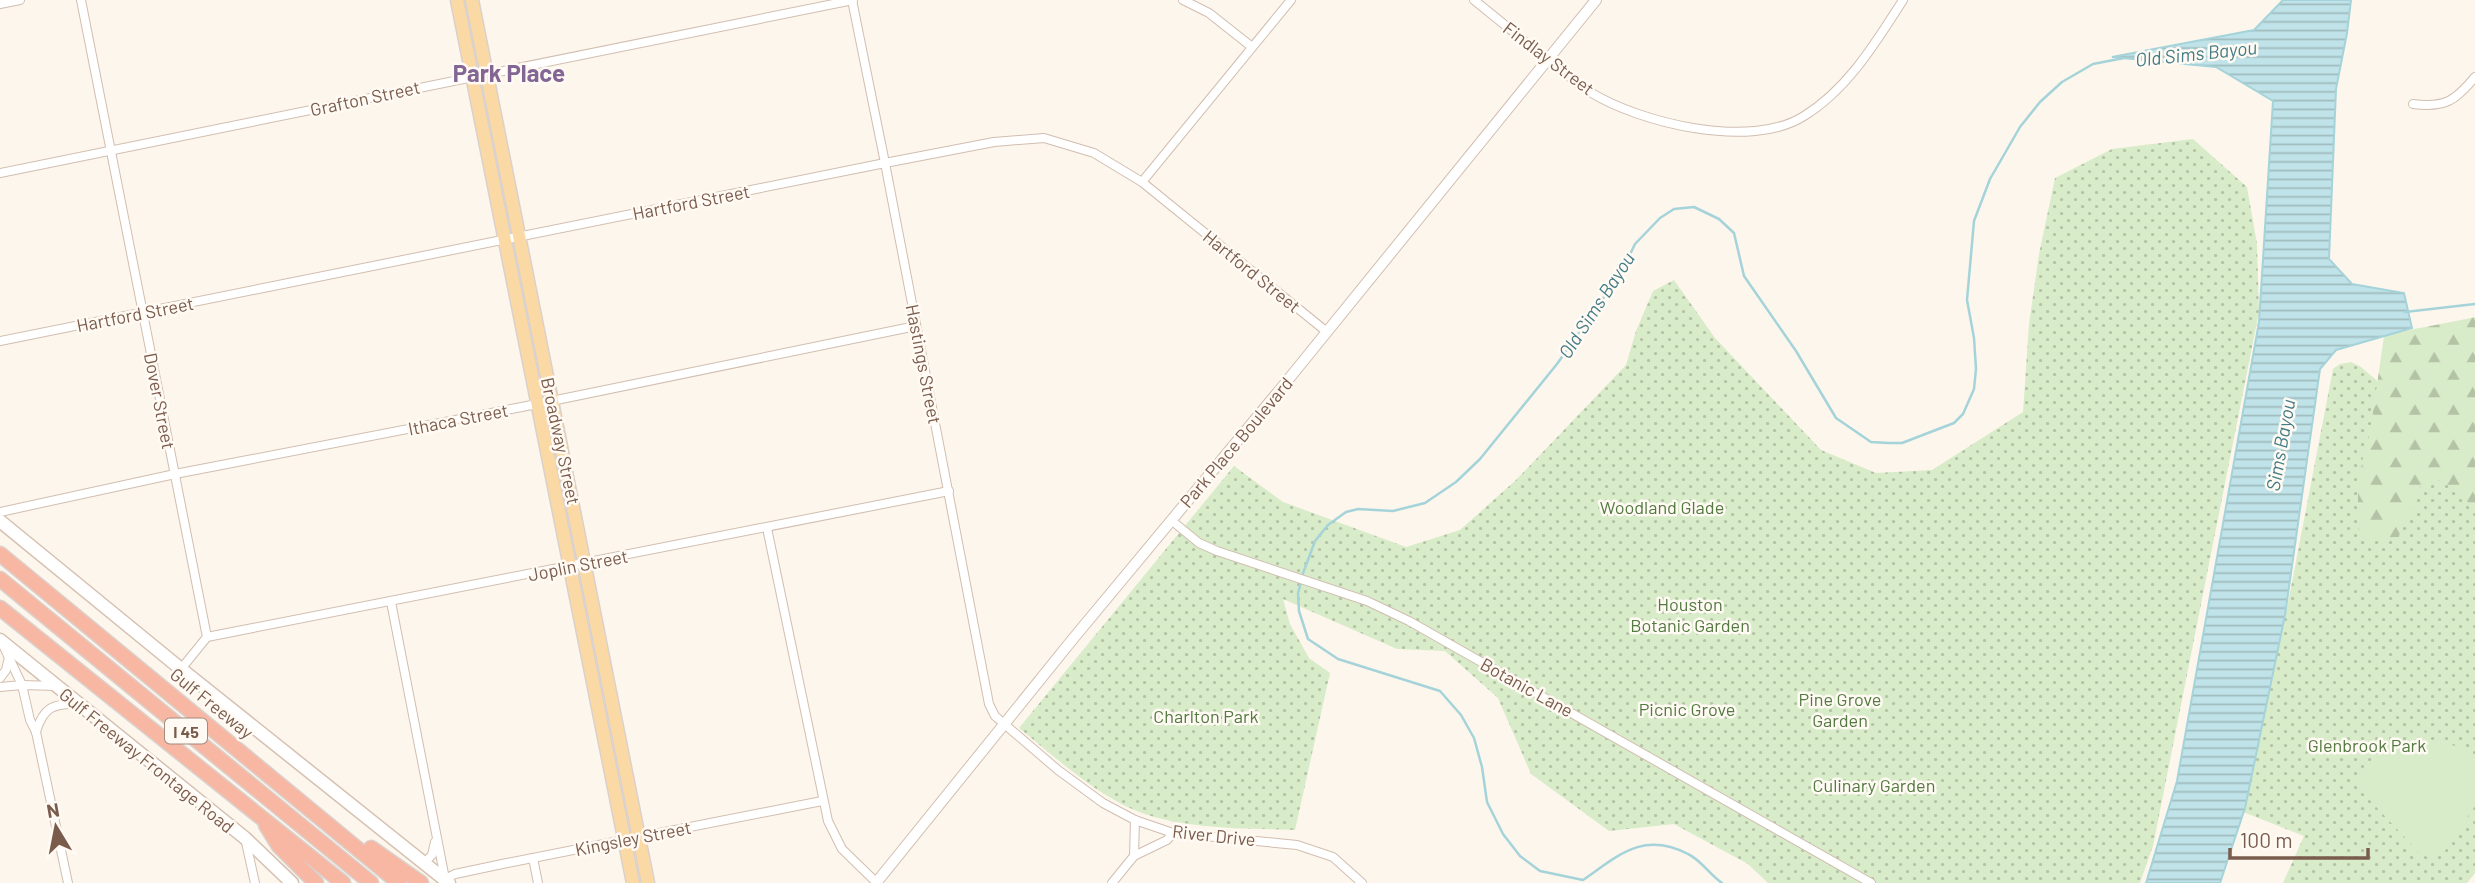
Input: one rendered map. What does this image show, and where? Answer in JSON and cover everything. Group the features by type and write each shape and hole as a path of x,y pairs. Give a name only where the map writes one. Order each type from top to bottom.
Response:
{"highway":[{"name":"Gulf Freeway","path":"0,554 399,883"},
{"name":"I 45","path":"0,579 371,883"},
{"name":"I 45","path":"0,608 343,883"},
{"path":"259,815 279,846 316,883"},
{"path":"342,835 371,849 421,883"}],"main road":[{"name":"Broadway Street","path":"457,0 633,883"},
{"name":"Broadway Street","path":"472,0 648,883"},
{"path":"0,521 447,881"},
{"name":"Gulf Freeway Frontage Road","path":"1,640 245,838 292,883"},
{"path":"604,739 619,736"}],"street":[{"path":"0,4 20,0"},
{"name":"Dover Street","path":"81,0 207,637"},
{"name":"Grafton Street","path":"0,173 852,0"},
{"name":"Hastings Street","path":"852,0 989,704 1003,724"},
{"path":"1183,0 1209,13 1252,47"},
{"path":"1142,182 1291,0"},
{"name":"Findlay Street","path":"1474,0 1590,92 1658,121 1709,132 1760,130 1802,118 1828,99 1856,69 1903,0"},
{"name":"Park Place Boulevard","path":"876,883 1003,724 1597,0"},
{"path":"2413,104 2434,106 2451,101 2475,77"},
{"name":"Hartford Street","path":"0,341 885,163 994,142 1044,138 1094,153 1142,182 1327,332"},
{"name":"Ithaca Street","path":"0,512 175,474 537,404 916,326"},
{"name":"Joplin Street","path":"207,637 949,491"},
{"name":"Botanic Lane","path":"1171,520 1199,542 1231,556 1367,601 1409,621 1871,883"},
{"path":"767,528 822,800 833,834 842,849 876,883"},
{"path":"391,602 436,839 447,881"},
{"path":"181,669 207,637"},
{"path":"1,640 22,685 30,720 36,732 68,883"},
{"path":"0,678 6,670 9,657"},
{"path":"0,687 56,686"},
{"path":"36,732 40,718 50,708 78,704"},
{"name":"River Drive","path":"1003,724 1068,778 1103,803 1135,820 1173,833 1297,845 1333,857 1359,882"},
{"name":"Kingsley Street","path":"447,881 458,874 822,800"},
{"path":"1134,856 1135,820"},
{"path":"1112,883 1134,856 1167,840 1173,833"},
{"path":"245,838 255,883"},
{"path":"425,863 432,855 436,839"},
{"path":"533,858 538,883"}],"green space":[{"name":"Houston Botanic Garden","path":"2193,139 2247,187 2257,244 2259,312 2153,846 2140,883 1768,883 1748,864 1674,824 1609,831 1531,774 1498,698 1445,651 1397,649 1283,599 1290,624 1309,658 1330,673 1295,830 1191,824 1151,816 1132,809 1087,782 1019,728 1234,466 1283,502 1406,547 1460,530 1516,480 1626,365 1636,331 1653,291 1674,280 1715,338 1821,450 1876,473 1932,470 2023,412 2029,324 2039,254 2055,178 2112,149"},
{"path":"2475,317 2475,509 2453,488 2436,479 2420,486 2413,508 2398,537 2367,538 2358,529 2358,486 2370,433 2384,336"},
{"name":"Glenbrook Park","path":"2351,362 2361,367 2475,464 2475,873 2467,883 2283,883 2304,836 2243,812 2287,608 2333,369 2340,364"},
{"path":"2427,742 2457,746 2475,755 2475,806 2444,852 2433,859 2420,854 2354,783 2359,773 2374,759 2394,750"}],"water":[{"name":"Sims Bayou","path":"2283,0 2351,0 2336,89 2329,259 2352,284 2404,293 2412,328 2336,350 2320,369 2285,615 2245,808 2220,883 2146,883 2177,781 2259,322 2273,101 2216,67 2112,57 2254,30"}],"waterway":[{"name":"Old Sims Bayou","path":"1302,576 1315,541 1328,525 1346,512 1358,509 1393,511 1425,503 1456,482 1480,459 1557,364 1621,273 1635,244 1660,218 1674,209 1694,207 1719,219 1734,233 1744,276 1796,351 1836,418 1871,442 1888,443 1902,443 1954,423 1963,414 1974,389 1974,338 1967,300 1974,221 1990,179 2020,127 2040,102 2062,82 2093,64 2124,58"},
{"path":"2405,312 2475,304"},
{"name":"Old Sims Bayou","path":"1301,582 1298,593 1299,611 1308,639 1338,659 1440,691 1461,715 1474,738 1487,802 1503,834 1520,856 1540,871 1583,880 1632,849 1658,845 1672,847 1693,857 1722,883"}],"district":[{"name":"Park Place","path":"509,72"}],"park label":[{"name":"Woodland Glade","path":"1662,507"},
{"name":"Picnic Grove","path":"1687,709"},
{"name":"Pine Grove Garden","path":"1840,709"},
{"name":"Charlton Park","path":"1206,716"},
{"name":"Culinary Garden","path":"1874,785"}]}
